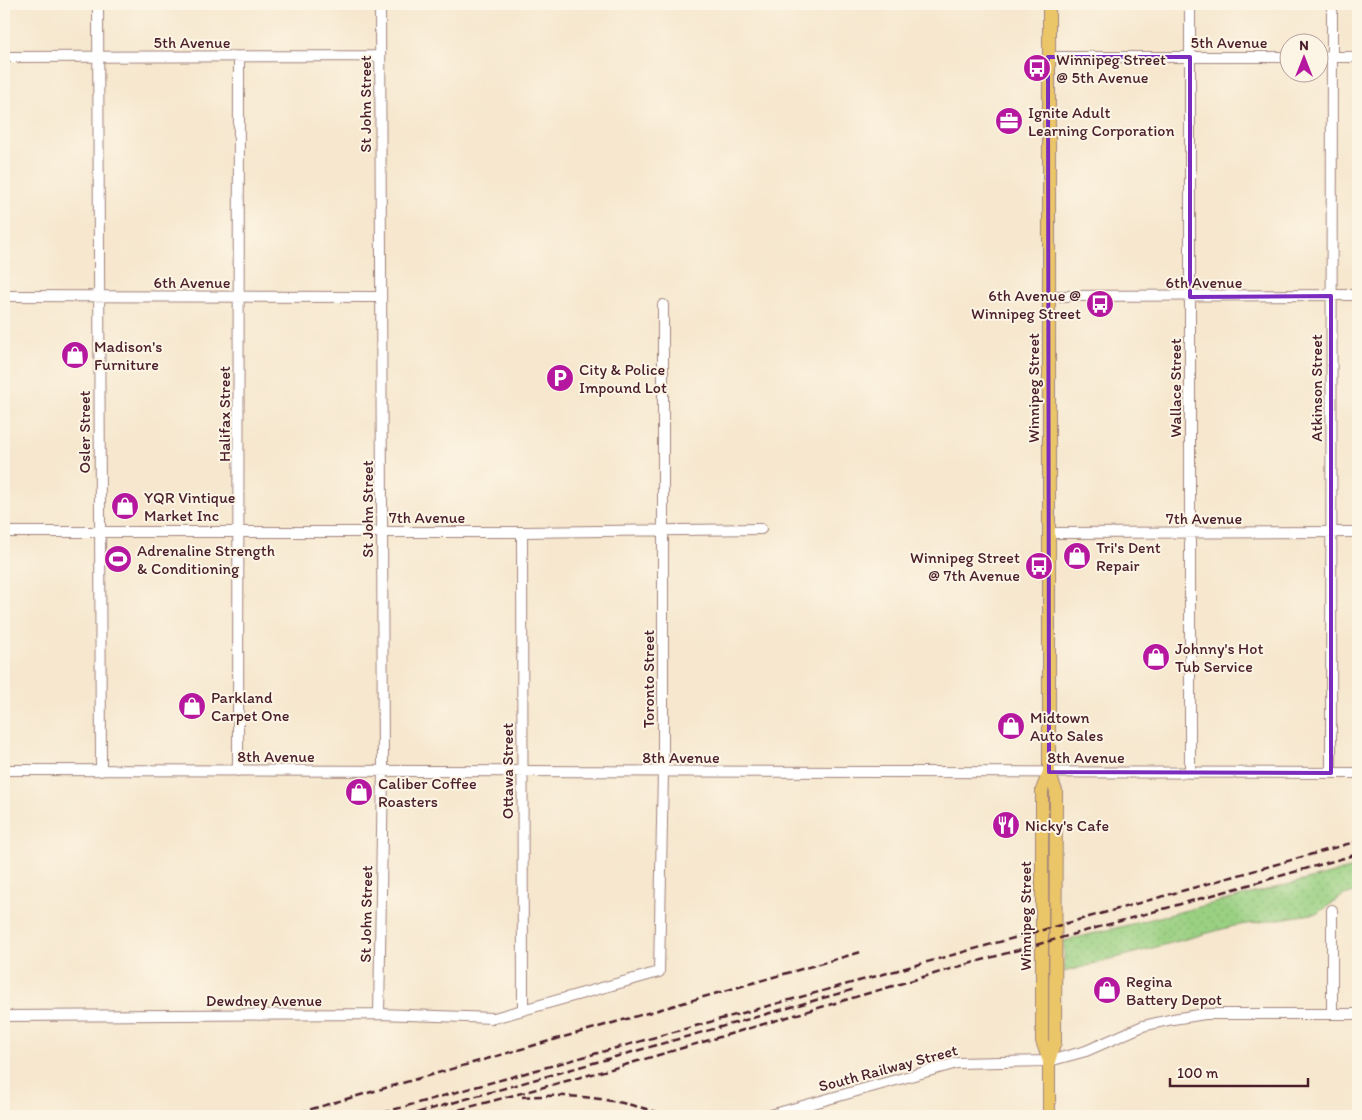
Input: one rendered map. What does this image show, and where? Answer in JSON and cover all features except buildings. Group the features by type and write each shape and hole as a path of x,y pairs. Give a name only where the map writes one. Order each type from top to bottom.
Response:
{"main road":[{"name":"Winnipeg Street","path":"1049,4 1049,772 1042,790 1042,1041 1049,1061 1049,1116"}],"street":[{"name":"Osler Street","path":"98,4 101,770"},
{"name":"St John Street","path":"379,1014 383,771 380,4"},
{"name":"Wallace Street","path":"1190,4 1190,772"},
{"name":"Atkinson Street","path":"1332,4 1332,773"},
{"name":"5th Avenue","path":"4,57 380,56"},
{"name":"Halifax Street","path":"238,771 239,57"},
{"name":"5th Avenue","path":"1048,57 1280,57"},
{"path":"1332,57 1358,57"},
{"name":"6th Avenue","path":"1049,296 1358,295"},
{"name":"6th Avenue","path":"4,296 381,297"},
{"name":"Toronto Street","path":"523,1010 660,972 663,772 663,304"},
{"name":"7th Avenue","path":"4,532 522,532 761,529"},
{"name":"Ottawa Street","path":"522,532 523,1010"},
{"name":"7th Avenue","path":"1049,533 1358,532"},
{"name":"8th Avenue","path":"4,770 1358,773"},
{"path":"1332,910 1332,1014"},
{"name":"Dewdney Avenue","path":"4,1016 379,1014 494,1018 523,1010"},
{"path":"1049,1061 1086,1051 1144,1026 1206,1014 1358,1014"},
{"name":"South Railway Street","path":"767,1116 957,1063 1049,1061"}],"highlighted area":[{"path":"1048,57 1190,57 1190,297 1331,296 1331,773 1049,772"}],"green space":[{"path":"1358,867 1358,891 1344,895 1318,913 1234,926 1064,972 1064,941"}],"railway":[{"path":"371,1116 1358,841"},
{"path":"436,1116 611,1069 954,968 1358,854"},
{"path":"287,1116 861,952"},
{"path":"406,1116 855,989"},
{"path":"522,1097 561,1096 615,1101 669,1116"}],"place":[{"name":"Winnipeg Street @ 5th Avenue","path":"1037,68"},
{"name":"Ignite Adult Learning Corporation","path":"1009,121"},
{"name":"6th Avenue @ Winnipeg Street","path":"1100,304"},
{"name":"Madison's Furniture","path":"75,355"},
{"name":"City & Police Impound Lot","path":"560,378"},
{"name":"YQR Vintique Market Inc","path":"125,506"},
{"name":"Tri's Dent Repair","path":"1077,556"},
{"name":"Adrenaline Strength & Conditioning","path":"118,559"},
{"name":"Winnipeg Street @ 7th Avenue","path":"1039,566"},
{"name":"Johnny's Hot Tub Service","path":"1156,657"},
{"name":"Parkland Carpet One","path":"192,706"},
{"name":"Midtown Auto Sales","path":"1011,726"},
{"name":"Caliber Coffee Roasters","path":"359,792"},
{"name":"Nicky's Cafe","path":"1006,825"},
{"name":"Regina Battery Depot","path":"1107,990"}]}
